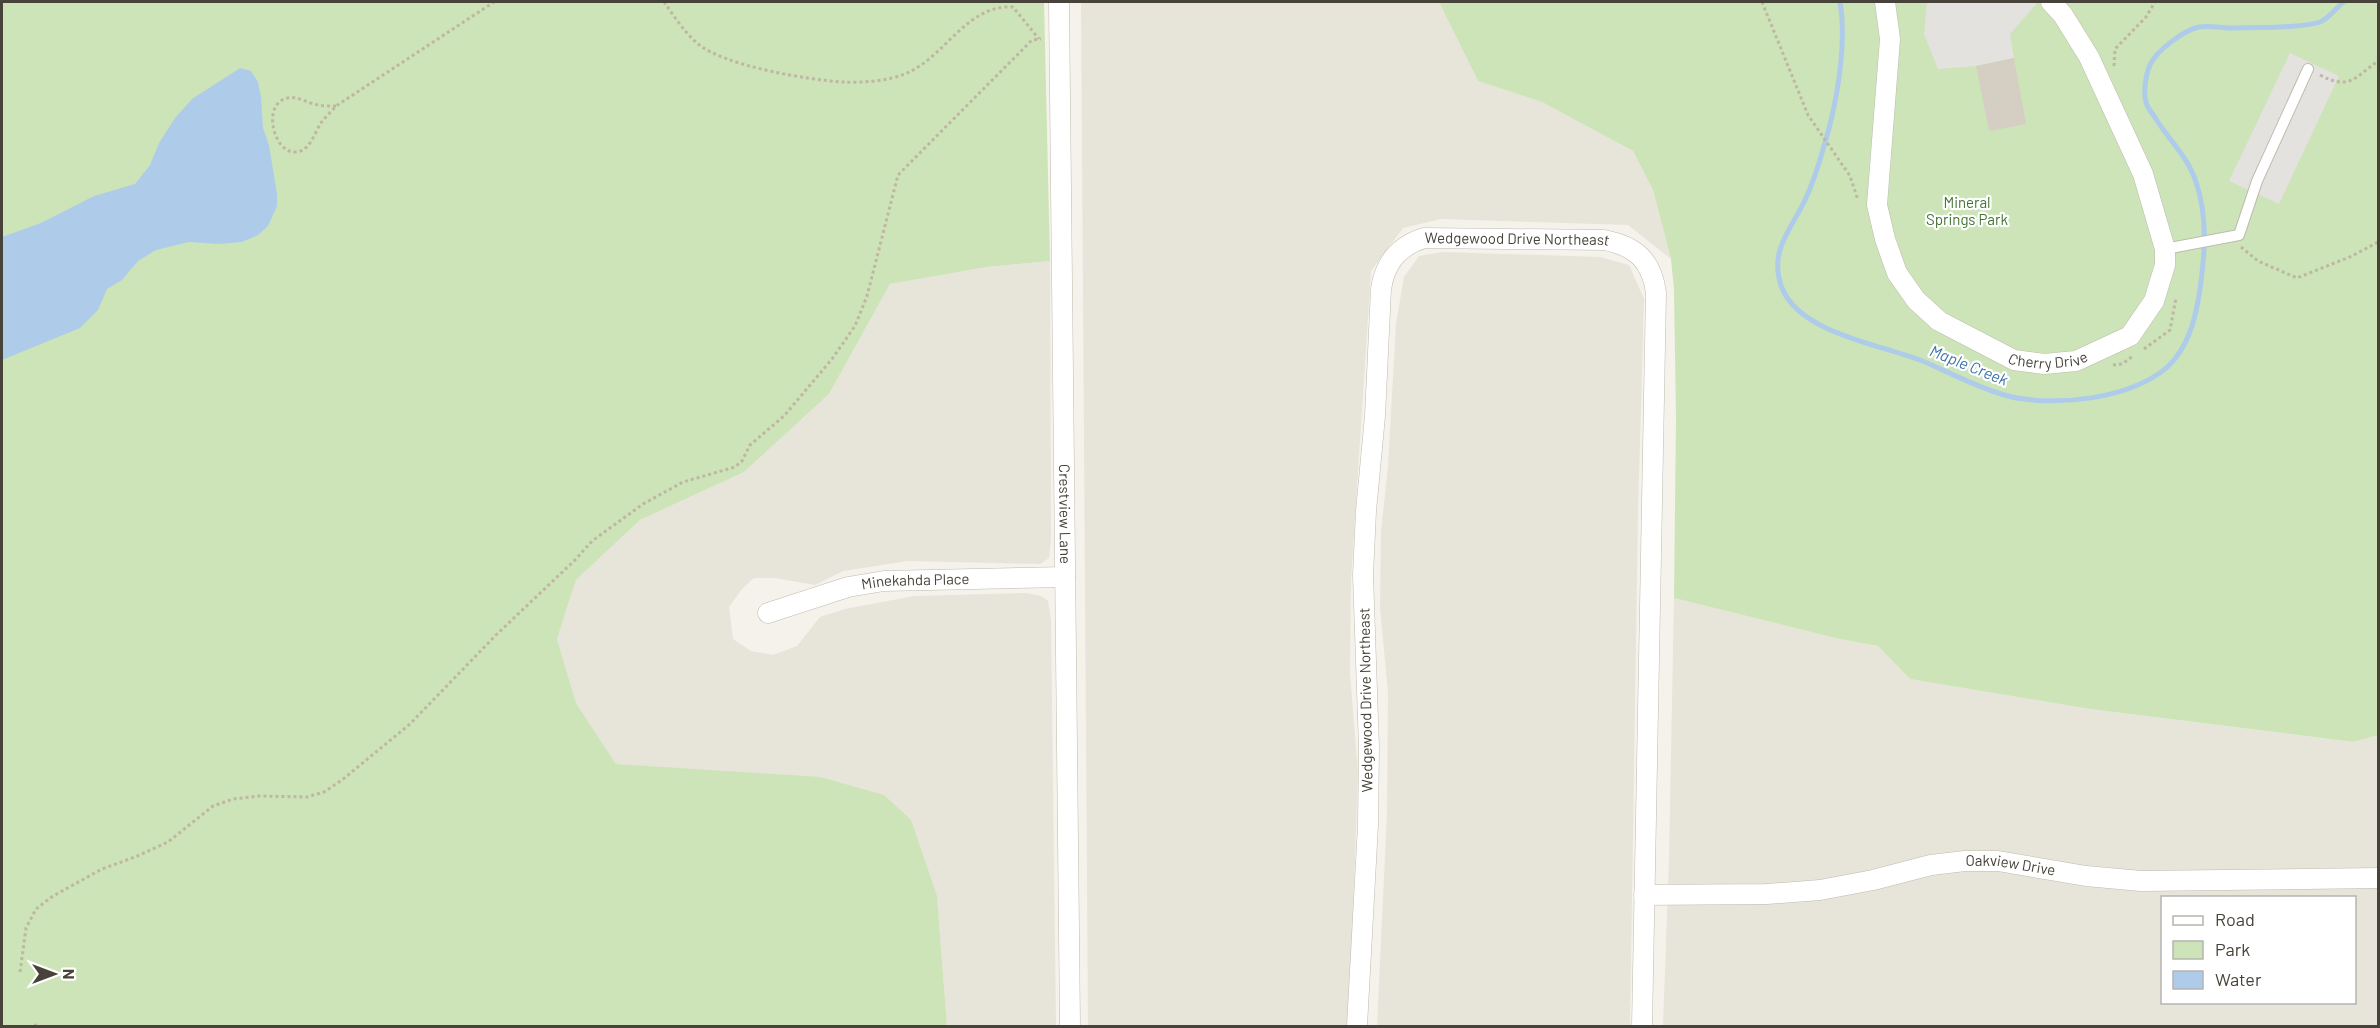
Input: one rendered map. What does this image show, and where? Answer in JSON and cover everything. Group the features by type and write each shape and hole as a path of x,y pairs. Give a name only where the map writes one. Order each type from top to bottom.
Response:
{"street":[{"name":"Crestview Lane","path":"1059,2 1070,1026"},
{"name":"Cherry Drive","path":"1885,2 1890,39 1877,205 1885,239 1897,273 1916,300 1939,321 2014,360 2044,364 2076,362 2130,336 2154,301 2165,265 2174,248 2090,57 2063,15 2051,2"},
{"name":"Wedgewood Drive Northeast","path":"1357,1026 1368,825 1369,759 1363,575 1366,511 1376,416 1381,289 1389,262 1402,248 1413,241 1424,238 1604,240 1620,243 1634,250 1647,264 1654,279 1642,1026"},
{"name":"Minekahda Place","path":"768,613 848,587 884,580 1065,577"},
{"name":"Oakview Drive","path":"1644,895 1767,894 1820,890 1873,880 1931,865 1965,861 1998,861 2086,876 2141,881 2379,878"}],"lane":[{"path":"2174,248 2239,236 2257,181 2308,69"}],"path":[{"path":"336,106 316,105 292,98 283,99 273,115 278,142 286,150 296,152 305,148 313,140 320,124 336,106 494,2"},
{"path":"664,2 698,44 716,56 795,75 844,82 906,74 964,26 983,14 1001,7 1013,8 1040,39"},
{"path":"1762,2 1808,115 1851,176 1859,204"},
{"path":"2113,68 2115,49 2146,17 2155,2"},
{"path":"20,972 26,928 36,909 53,896 102,869 168,842 213,806 223,802 260,796 307,797 324,792 410,724 496,634 575,560 592,541 653,498 683,482 735,467 742,462 750,445 784,416 832,359 855,326 867,296 898,176 1032,40 1045,38"},
{"path":"2308,69 2336,83 2353,80 2379,61"},
{"path":"2230,238 2258,261 2297,278 2352,256 2379,242"},
{"path":"2111,366 2122,364 2170,330 2176,296"}],"shaded area":[{"path":"1081,2 1439,2 1478,81 1542,102 1633,151 1653,190 1671,259 1628,225 1441,219 1403,228 1371,271 1351,579 1350,674 1358,773 1349,1026 1088,1026"},
{"path":"1927,2 2038,2 2010,34 2014,58 1976,66 1938,69 1924,34"},
{"path":"2290,53 2339,76 2279,204 2229,181"},
{"path":"1443,252 1600,257 1629,265 1644,299 1638,512 1630,1026 1377,1026 1387,813 1388,692 1380,608 1381,532 1388,466 1396,324 1404,277 1419,256"},
{"path":"1050,261 1051,540 1049,558 1040,564 908,561 843,571 815,585 775,578 754,578 742,589 729,607 733,639 751,651 773,655 797,646 820,617 845,609 914,596 1026,593 1041,596 1048,601 1051,620 1056,1026 947,1026 937,896 710,771 616,764 576,703 557,639 576,580 640,520 744,472 829,394 890,284 987,267"},
{"path":"1674,598 1835,638 1878,646 1910,679 2090,709 2352,742 2378,735 2378,1026 1663,1026"}],"green space":[{"path":"2,2 1044,2 1050,261 987,267 890,284 829,394 744,472 640,520 576,580 557,639 576,703 616,764 820,777 884,795 911,820 937,896 947,1026 2,1026"},
{"name":"Mineral Springs Park","path":"1439,2 2378,2 2378,735 2353,742 2090,709 1910,679 1878,646 1835,638 1674,598 1676,418 1674,290 1671,259 1653,190 1633,151 1542,102 1478,81"}],"water":[{"path":"240,68 251,71 258,82 261,97 263,128 269,145 277,194 277,206 268,226 258,235 242,242 218,244 189,242 156,250 138,261 122,280 107,289 98,310 80,328 2,360 2,237 41,223 94,196 135,184 150,165 159,143 175,118 192,99"}],"building":[{"path":"2014,58 2026,124 1989,131 1976,66"}],"waterway":[{"name":"Maple Creek","path":"1840,2 1842,19 1840,74 1833,112 1811,187 1779,252 1778,275 1782,288 1792,304 1806,317 1824,327 1925,362 1991,391 2043,401 2093,398 2140,384 2159,374 2174,360 2185,344 2192,326 2203,262 2204,222 2200,195 2193,173 2147,104 2145,83 2153,59 2178,37 2199,27 2264,28 2312,24 2329,16 2344,2"}]}
